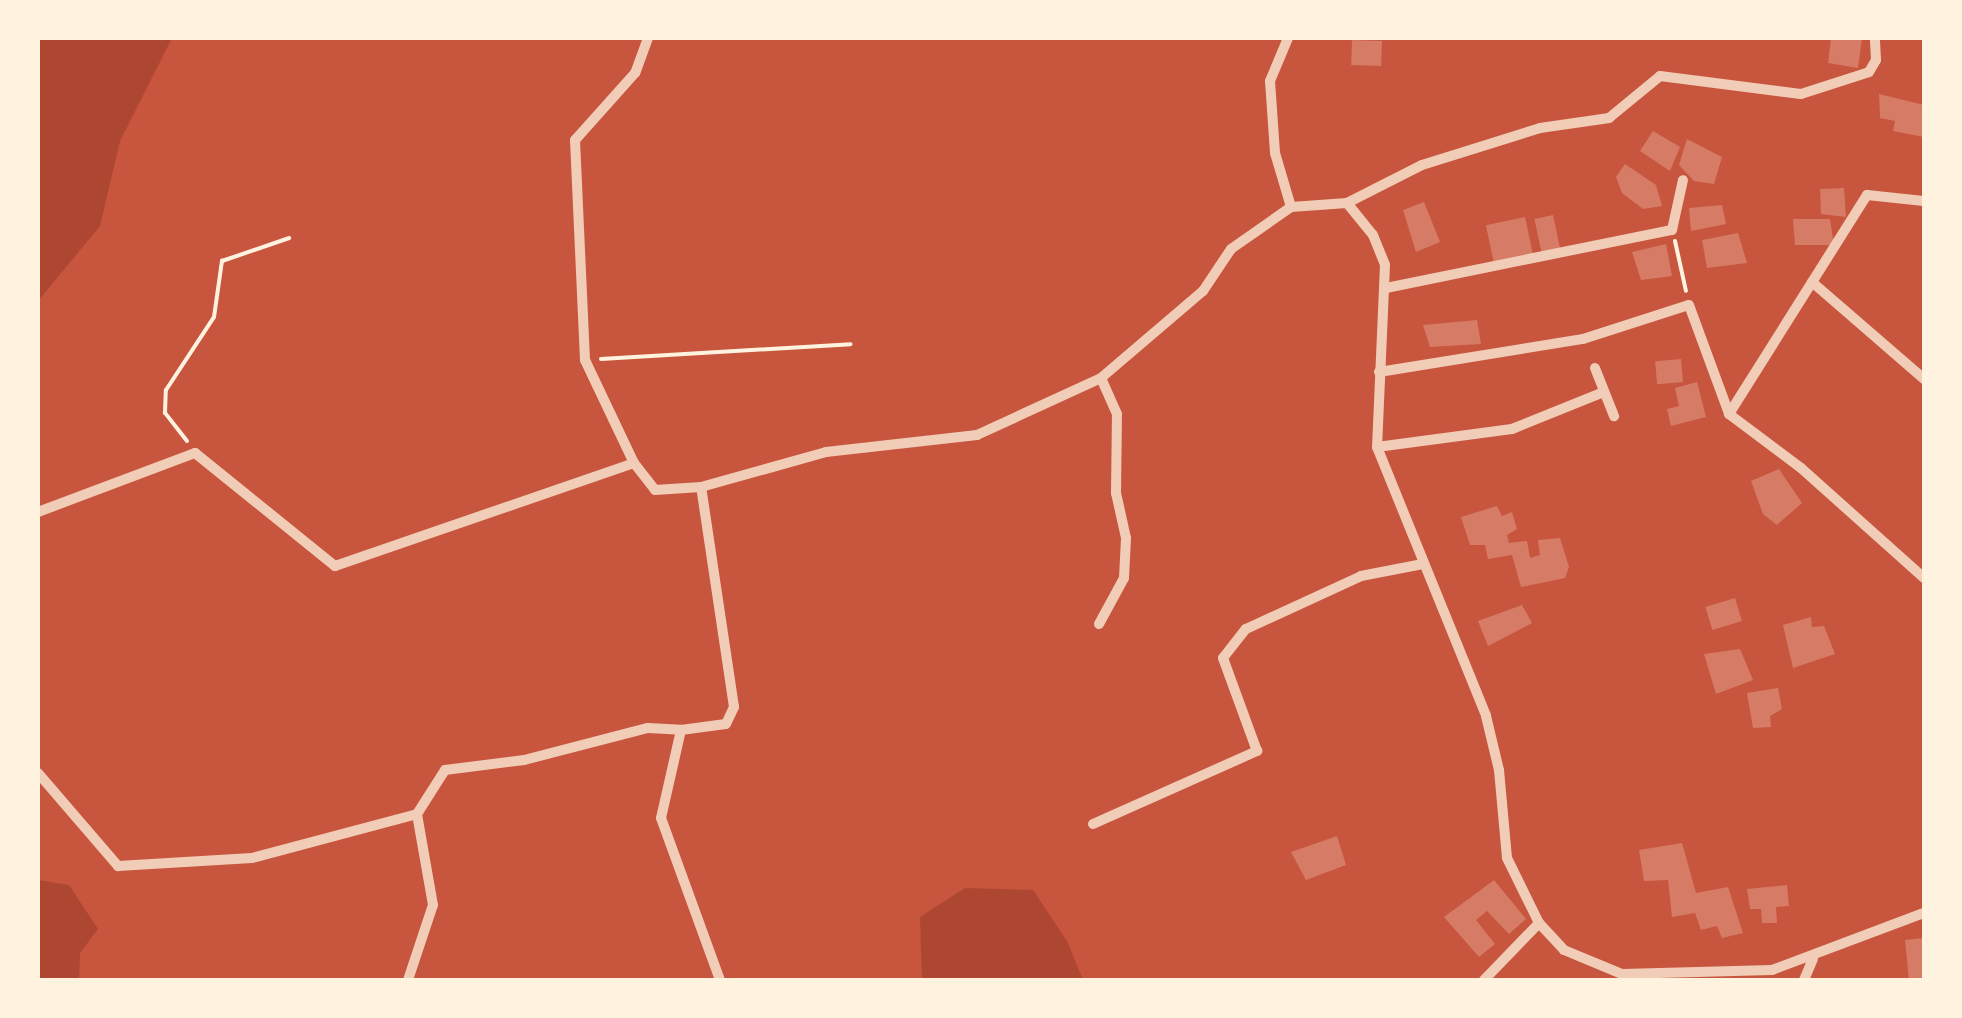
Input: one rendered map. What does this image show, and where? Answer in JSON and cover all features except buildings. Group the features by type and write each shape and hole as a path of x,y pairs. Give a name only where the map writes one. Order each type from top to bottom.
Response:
{"street":[{"path":"648,38 635,72 574,140 585,360 634,463 655,490 702,487 826,452 976,435 1101,378 1203,291 1231,249 1292,207 1347,204 1422,165 1540,128 1609,118 1660,76 1801,94 1869,72 1876,60 1876,38"},
{"path":"1288,38 1270,82 1276,153 1292,207"},
{"path":"1386,288 1672,230 1684,180"},
{"path":"1728,414 1867,195 1924,200"},
{"path":"1347,204 1373,235 1386,288 1377,447 1486,716 1499,770 1507,858 1539,924 1564,950 1622,977 1702,976 1772,970 1813,959 1924,913"},
{"path":"1812,282 1924,378"},
{"path":"1379,372 1583,339 1689,305 1728,414 1801,468 1924,578"},
{"path":"1595,368 1601,393 1614,416"},
{"path":"1099,624 1124,578 1126,538 1116,493 1117,414 1101,378"},
{"path":"1377,447 1512,429 1601,393"},
{"path":"38,512 92,497 196,453 335,566 634,463"},
{"path":"408,980 433,905 417,814 445,770 524,760 648,728 680,730 726,724 734,707 702,487"},
{"path":"1093,824 1256,751 1223,658 1246,629 1361,576 1423,564"},
{"path":"680,730 662,818 720,980"},
{"path":"38,773 118,866 252,858 417,814"},
{"path":"1484,980 1539,924"},
{"path":"1804,980 1813,959"}],"path":[{"path":"1672,230 1689,305"},
{"path":"196,453 165,413 166,390 214,317 222,261 288,238"},
{"path":"585,360 850,344"}],"shaded area":[{"path":"38,38 172,38 120,141 100,226 38,301"},
{"path":"38,880 69,885 98,929 80,953 79,980 38,980"},
{"path":"965,888 1033,890 1067,941 1083,980 922,980 920,917"}]}
